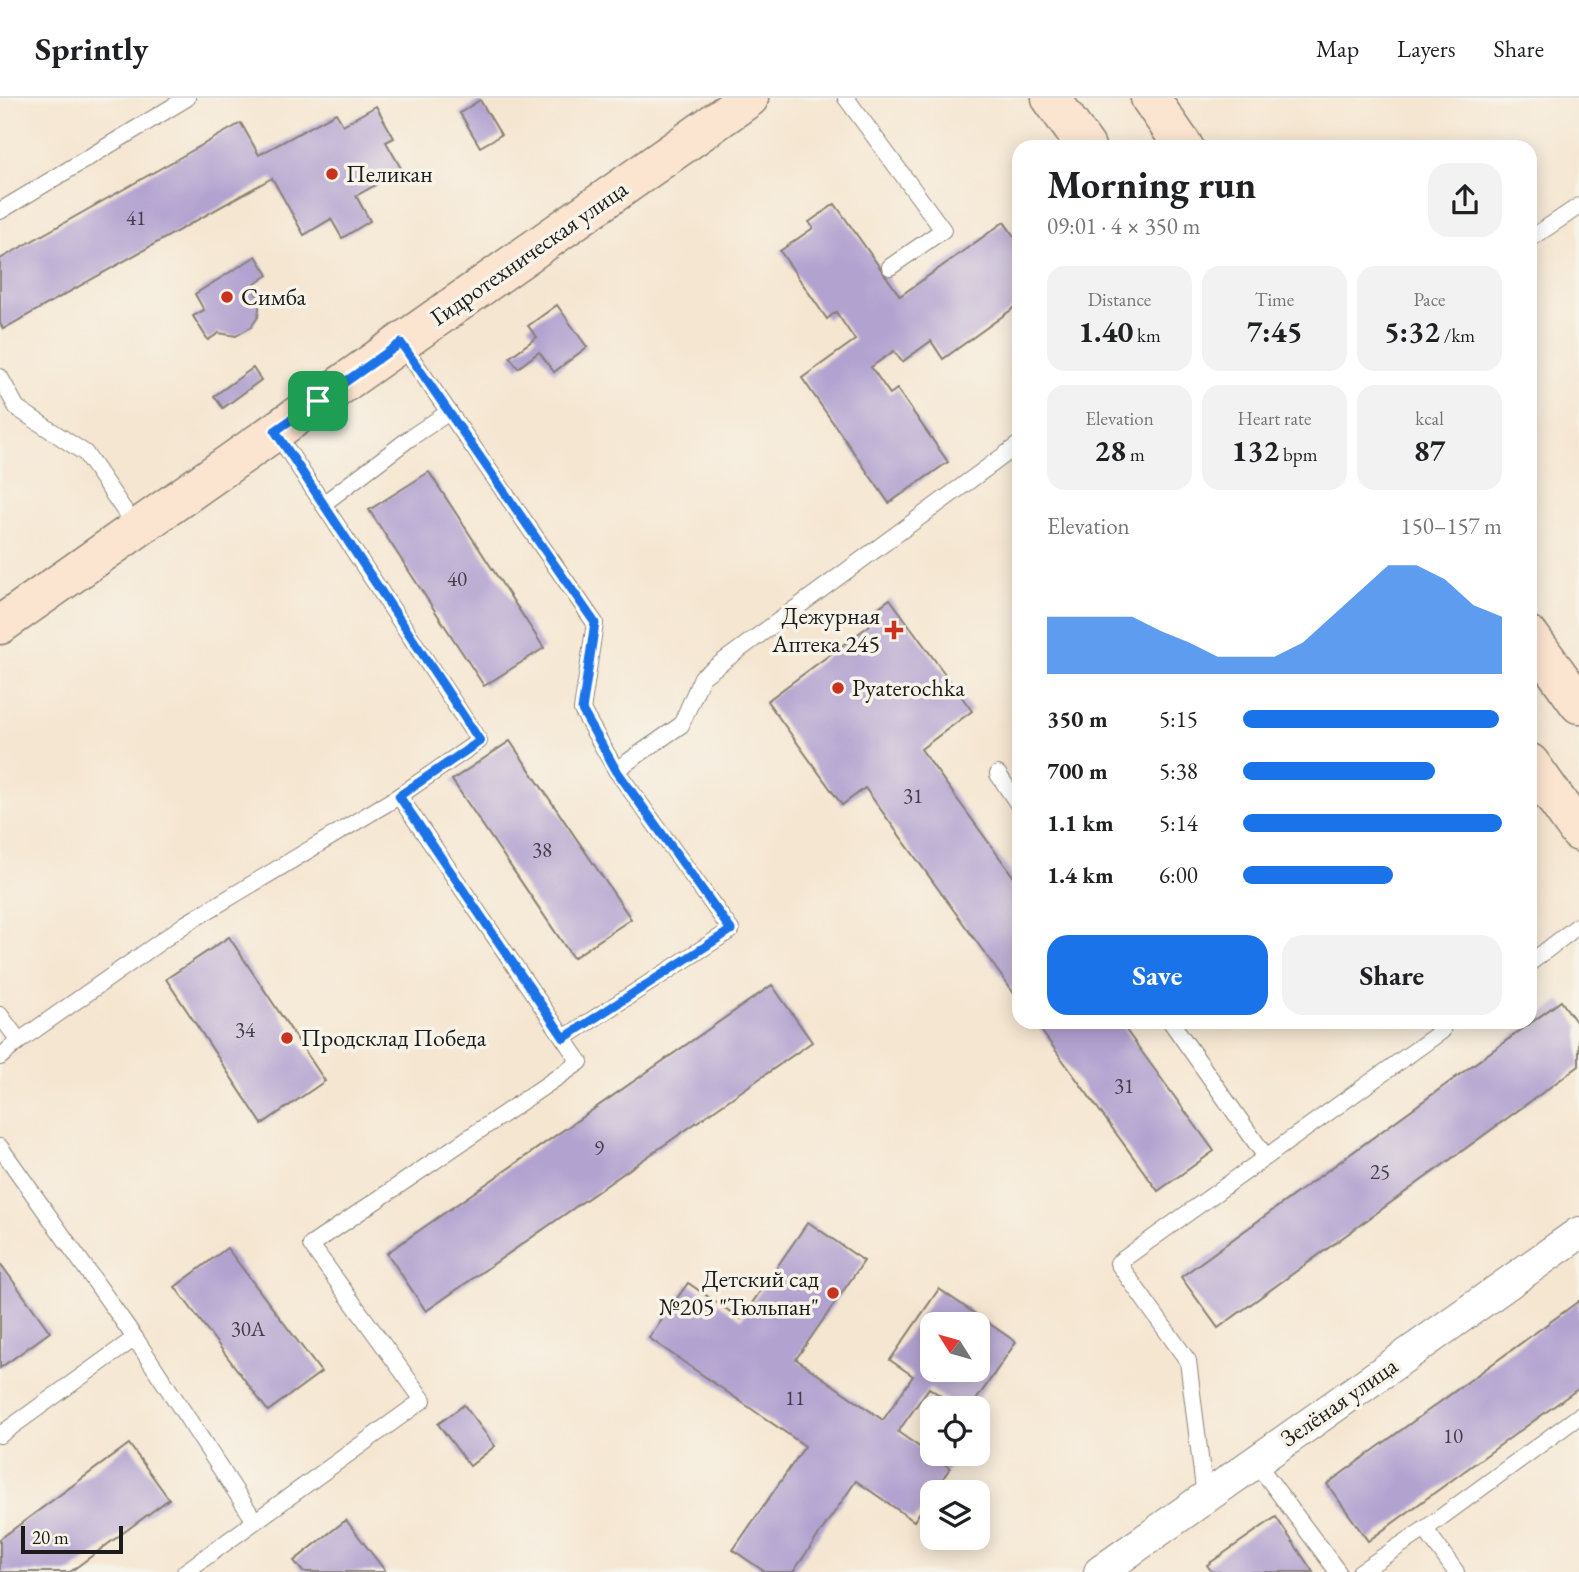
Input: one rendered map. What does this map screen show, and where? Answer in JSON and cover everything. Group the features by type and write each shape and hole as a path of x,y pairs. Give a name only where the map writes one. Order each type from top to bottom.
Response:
{"main road":[{"name":"Гидротехническая улица","path":"0,625 749,98"},
{"path":"1051,98 1081,140"},
{"path":"1150,98 1179,140"},
{"path":"1537,646 1579,704"},
{"path":"1537,773 1579,832"}],"street":[{"name":"Зелёная улица","path":"1100,1572 1579,1233"}],"lane":[{"path":"0,211 187,98"},
{"path":"846,98 943,230 890,267"},
{"path":"1537,234 1579,206"},
{"path":"401,343 595,623 582,710 616,770 731,930 564,1038"},
{"path":"0,377 17,408 85,453 136,529"},
{"path":"323,503 449,412"},
{"path":"0,1057 187,923 399,796 480,741 275,431"},
{"path":"616,770 681,725 702,677 1012,449"},
{"path":"998,774 1012,795"},
{"path":"185,1572 423,1400 311,1245 580,1062 399,796"},
{"path":"1537,958 1579,925"},
{"path":"0,1015 19,1041"},
{"path":"1176,1029 1266,1157"},
{"path":"1205,1497 1188,1361 1118,1263 1439,1029"},
{"path":"0,1147 135,1338 255,1521"},
{"path":"0,1435 135,1338"},
{"path":"1360,1572 1425,1529 1579,1416"},
{"path":"1255,1461 1338,1572"},
{"path":"1425,1529 1456,1572"}],"building":[{"path":"480,100 501,135 480,147 460,113"},
{"path":"376,106 394,138 386,142 402,170 356,196 370,221 342,238 331,219 304,235 272,178 3,329 0,323 0,259 241,123 259,155 336,113 343,125"},
{"path":"835,204 900,296 1004,222 1012,233 1012,309 943,359 931,341 902,362 894,351 871,367 890,394 897,389 948,462 889,503 802,378 855,340 836,312 827,319 780,251 813,228 809,222"},
{"name":"Симба","path":"256,256 268,275 252,286 260,300 258,317 251,327 236,336 219,333 208,340 193,316 204,310 195,294"},
{"path":"557,305 587,347 554,372 539,352 518,368 510,357 537,337 528,326"},
{"path":"253,368 261,380 223,408 214,396"},
{"path":"429,472 544,648 484,686 369,510"},
{"path":"890,599 972,711 921,749 1012,875 1012,991 865,788 842,805 767,701 870,625 865,617"},
{"path":"510,741 631,919 573,958 452,780"},
{"path":"229,937 325,1081 262,1124 166,979"},
{"path":"772,985 812,1042 426,1311 387,1253"},
{"path":"1561,1001 1579,1026 1579,1066 1218,1328 1181,1277 1522,1029 1537,1029 1537,1018"},
{"path":"1040,1029 1125,1029 1214,1151 1158,1191"},
{"path":"808,1222 864,1261 796,1359 883,1420 913,1376 890,1360 920,1317 920,1382 989,1382 979,1396 941,1396 929,1388 923,1396 920,1396 920,1401 898,1432 920,1447 920,1466 950,1468 942,1480 920,1480 920,1512 914,1521 856,1481 793,1572 765,1572 733,1550 805,1446 649,1338 688,1283 741,1319"},
{"path":"227,1248 321,1372 268,1411 175,1287"},
{"path":"0,1263 50,1332 0,1368"},
{"path":"939,1289 972,1312 923,1312"},
{"path":"1579,1301 1579,1388 1368,1541 1327,1484"},
{"path":"990,1324 1016,1342 990,1380"},
{"path":"464,1405 495,1446 470,1466 438,1424"},
{"path":"129,1444 169,1499 70,1572 0,1572 0,1539"},
{"path":"1276,1517 1313,1572 1212,1572 1207,1565"},
{"path":"346,1520 386,1572 303,1572 294,1561"}],"place":[{"name":"Пеликан","path":"332,174"},
{"name":"Симба","path":"227,297"},
{"name":"Дежурная Аптека 245","path":"894,630"},
{"name":"Pyaterochka","path":"838,688"},
{"name":"Продсклад Победа","path":"287,1038"},
{"name":"Детский сад №205 \"Тюльпан\"","path":"833,1293"}],"route":[{"path":"401,343 595,623 582,710 616,770 731,930 564,1038 399,796 480,741 275,431 318,401 401,343"}]}
